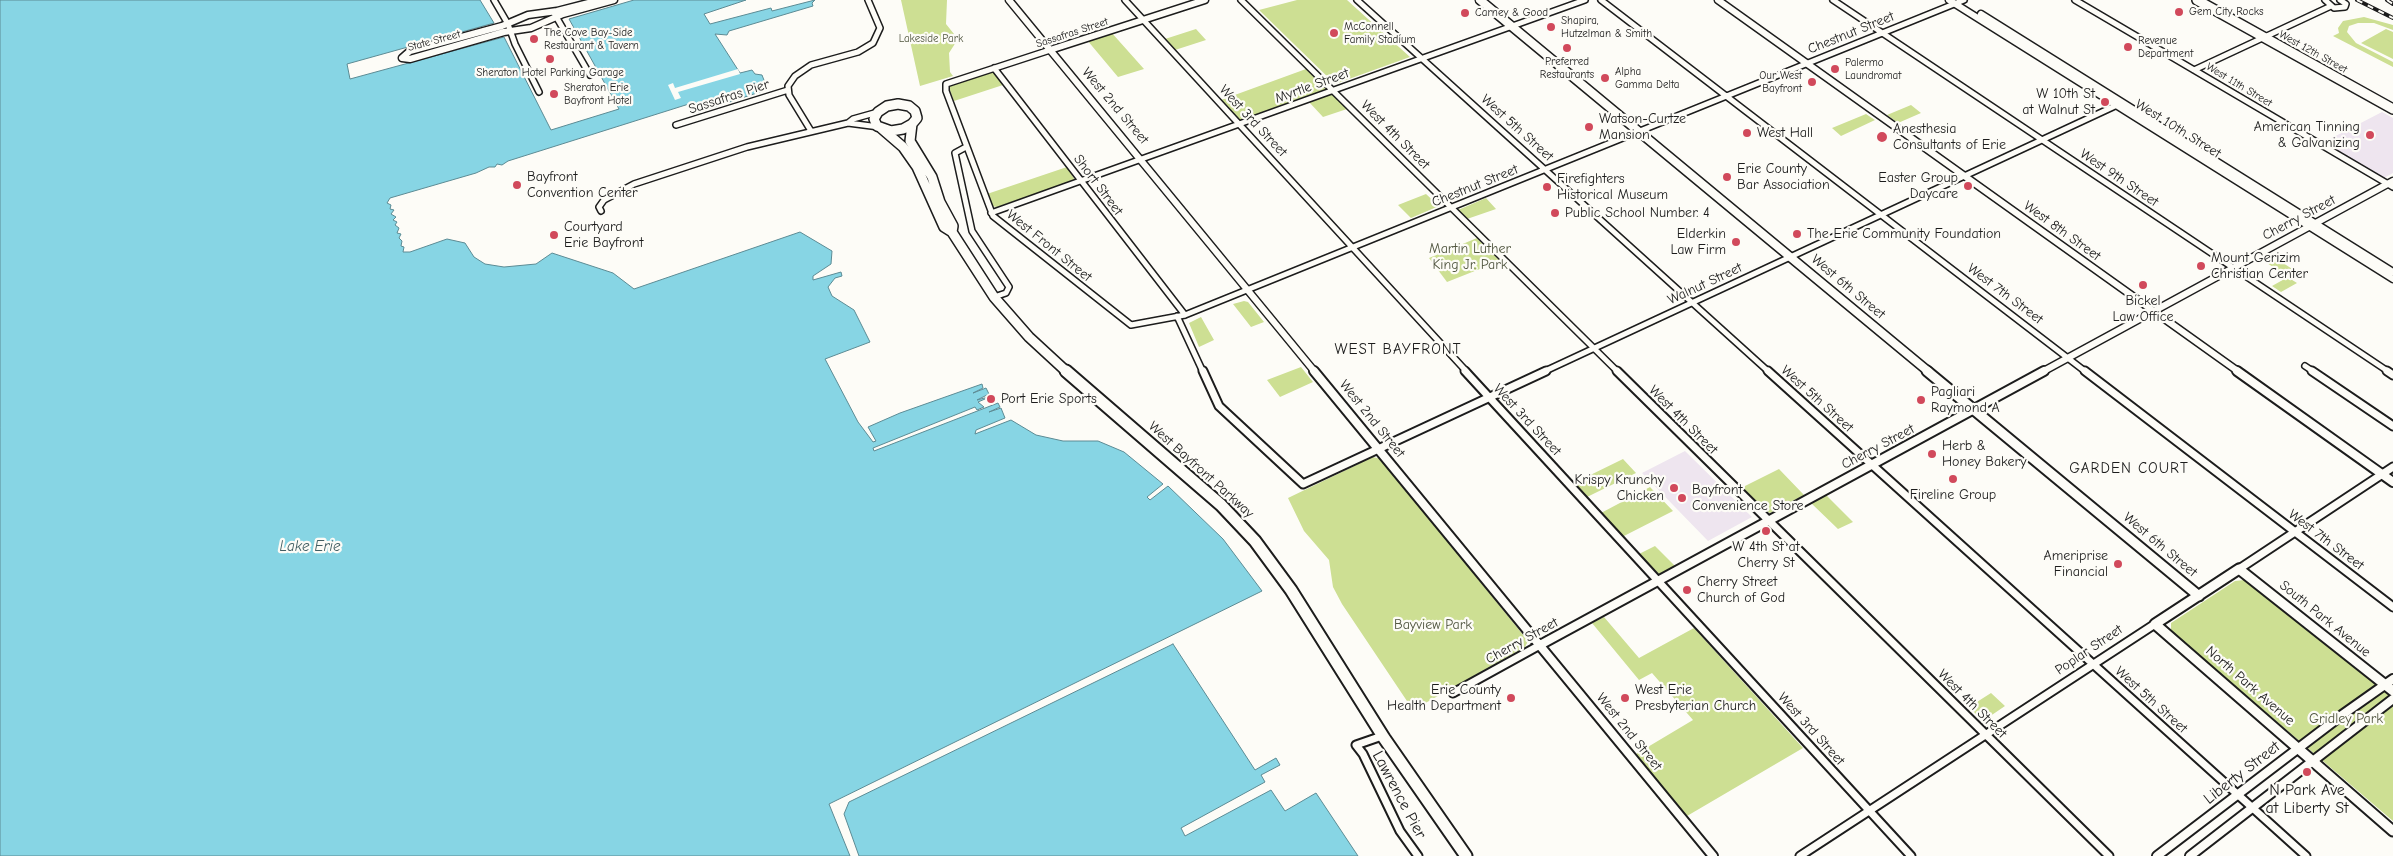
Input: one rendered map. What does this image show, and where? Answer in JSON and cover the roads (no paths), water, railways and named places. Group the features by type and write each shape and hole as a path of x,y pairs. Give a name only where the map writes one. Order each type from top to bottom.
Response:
{"main road":[{"name":"West 6th Street","path":"1480,0 2199,596"},
{"name":"West 12th Street","path":"2197,0 2393,109"},
{"name":"West Bayfront Parkway","path":"878,112 892,105 908,106 917,114 912,124 910,141 932,177 940,202 953,226 952,232"},
{"path":"878,112 874,119 880,128 897,131 912,124"},
{"name":"West Bayfront Parkway","path":"880,128 903,147 917,168 944,227 952,232 994,297 1029,337 1073,378 1221,505 1246,530 1291,590 1382,736 1466,856"},
{"name":"Poplar Street","path":"2155,624 2239,569"},
{"name":"South Park Avenue","path":"2239,569 2390,685"},
{"name":"North Park Avenue","path":"2155,624 2393,831"}],"street":[{"path":"494,0 509,27 539,92"},
{"name":"State Street","path":"600,0 554,14 531,28 509,27 410,51 402,58 410,59 509,27 528,15 554,14 614,0"},
{"path":"811,131 788,90 795,76 806,68 858,52 873,43 880,28 868,0"},
{"name":"West 2nd Street","path":"1009,0 1713,856"},
{"name":"West 3rd Street","path":"1125,0 1912,856"},
{"name":"Sassafras Street","path":"946,84 1205,0"},
{"name":"West 4th Street","path":"1241,0 2109,856"},
{"name":"West 5th Street","path":"1357,0 2306,856"},
{"name":"Myrtle Street","path":"991,213 1585,0"},
{"name":"West 7th Street","path":"1601,0 2393,607"},
{"name":"West 8th Street","path":"1718,0 2152,312 2393,482"},
{"name":"West 9th Street","path":"1833,0 2393,375"},
{"name":"West 11th Street","path":"2075,0 2391,184"},
{"path":"2325,0 2331,6"},
{"path":"2194,70 2331,6 2345,7 2346,4 2340,0"},
{"name":"Chestnut Street","path":"1131,325 1152,323 1184,315 1249,290 1546,171 1957,1"},
{"name":"West 10th Street","path":"1957,1 2313,225 2393,272"},
{"path":"554,14 590,74"},
{"name":"Short Street","path":"994,68 1184,315"},
{"name":"West Front Street","path":"946,84 966,147 991,213 1057,269 1131,325"},
{"name":"Sassafras Pier","path":"676,126 788,90"},
{"name":"Walnut Street","path":"1177,316 1219,406 1303,484 1595,350 2120,103"},
{"path":"848,123 853,119 878,112"},
{"path":"601,211 599,207 604,200 629,186 747,147 848,123 880,128"},
{"path":"966,147 958,149 955,153 972,230 1009,287 1006,293 994,297"},
{"name":"Cherry Street","path":"1454,693 2067,358 2391,184"},
{"name":"West 10th Street","path":"2313,225 2393,279"},
{"path":"2305,366 2393,426"},
{"name":"Poplar Street","path":"2239,569 2393,467"},
{"name":"Poplar Street","path":"1800,856 2155,624"},
{"name":"Liberty Street","path":"2158,856 2299,748 2390,685"},
{"path":"2190,856 2393,699"},
{"name":"Lawrence Pier","path":"1382,736 1356,745 1400,831 1418,856"}],"water":[{"name":"Lake Erie","path":"0,0 480,0 494,23 347,64 350,79 504,37 551,130 619,109 569,19 634,0 746,0 704,14 710,24 771,8 772,11 815,0 812,3 813,6 729,31 727,35 715,34 740,73 752,70 755,74 762,75 766,90 699,112 695,110 692,103 508,161 502,165 497,164 495,167 489,167 476,173 390,198 387,203 391,205 390,209 394,210 391,214 396,217 393,220 397,222 395,225 399,228 397,233 401,234 399,238 402,241 401,246 404,247 403,252 410,252 447,239 465,243 474,257 485,264 504,267 536,264 552,253 613,273 634,289 800,232 832,251 831,264 813,276 813,280 841,272 842,276 835,278 828,287 832,296 854,310 870,342 825,359 858,422 873,442 876,441 868,427 900,413 982,384 983,388 973,393 986,388 989,394 977,400 992,396 978,402 984,407 977,410 975,407 873,448 874,451 998,403 1000,407 989,412 1001,408 1005,418 976,430 975,434 1011,420 1036,435 1063,441 1098,441 1124,452 1163,484 1147,497 1150,500 1168,486 1223,539 1262,591 829,804 850,856 0,856"},
{"path":"1173,644 1255,770 1276,758 1280,765 1261,775 1265,782 1181,828 1185,836 1271,790 1285,811 1316,793 1358,856 859,856 844,814 849,802"}],"railway":[{"path":"2357,0 2393,18"},
{"path":"2387,0 2393,4"}],"place":[{"name":"Gem City Rocks","path":"2179,12"},
{"name":"Carney & Good","path":"1465,13"},
{"name":"Shapira, Hutzelman & Smith","path":"1551,27"},
{"name":"McConnell Family Stadium","path":"1334,33"},
{"name":"The Cove Bay-Side Restaurant & Tavern","path":"534,39"},
{"name":"Revenue Department","path":"2128,47"},
{"name":"Preferred Restaurants","path":"1567,48"},
{"name":"Sheraton Hotel Parking Garage","path":"550,59"},
{"name":"Palermo Laundromat","path":"1835,69"},
{"name":"Alpha Gamma Delta","path":"1605,78"},
{"name":"Our West Bayfront","path":"1812,82"},
{"name":"Sheraton Erie Bayfront Hotel","path":"554,94"},
{"name":"W 10th St at Walnut St","path":"2105,102"},
{"name":"Watson-Curtze Mansion","path":"1589,127"},
{"name":"West Hall","path":"1747,133"},
{"name":"American Tinning & Galvanizing","path":"2370,135"},
{"name":"Anesthesia Consultants of Erie","path":"1882,137"},
{"name":"Erie County Bar Association","path":"1727,177"},
{"name":"Bayfront Convention Center","path":"517,185"},
{"name":"Easter Group Daycare","path":"1968,186"},
{"name":"Firefighters Historical Museum","path":"1547,187"},
{"name":"Public School Number. 4","path":"1555,213"},
{"name":"The Erie Community Foundation","path":"1797,234"},
{"name":"Courtyard Erie Bayfront","path":"554,235"},
{"name":"Elderkin Law Firm","path":"1736,242"},
{"name":"Mount Gerizim Christian Center","path":"2201,266"},
{"name":"Bickel Law Office","path":"2143,285"},
{"name":"Port Erie Sports","path":"991,399"},
{"name":"Pagliari Raymond A","path":"1921,400"},
{"name":"Herb & Honey Bakery","path":"1932,454"},
{"name":"Fireline Group","path":"1953,479"},
{"name":"Krispy Krunchy Chicken","path":"1674,488"},
{"name":"Bayfront Convenience Store","path":"1682,498"},
{"name":"W 4th St at Cherry St","path":"1766,531"},
{"name":"Ameriprise Financial","path":"2118,564"},
{"name":"Cherry Street Church of God","path":"1687,590"},
{"name":"Erie County Health Department","path":"1511,698"},
{"name":"West Erie Presbyterian Church","path":"1625,698"},
{"name":"N Park Ave at Liberty St","path":"2307,772"}],"district":[{"name":"WEST BAYFRONT","path":"1398,350"},
{"name":"GARDEN COURT","path":"2129,469"}],"park label":[{"name":"Lakeside Park","path":"931,39"},
{"name":"Martin Luther King Jr. Park","path":"1470,258"},
{"name":"Bayview Park","path":"1433,625"},
{"name":"Gridley Park","path":"2346,719"}]}
